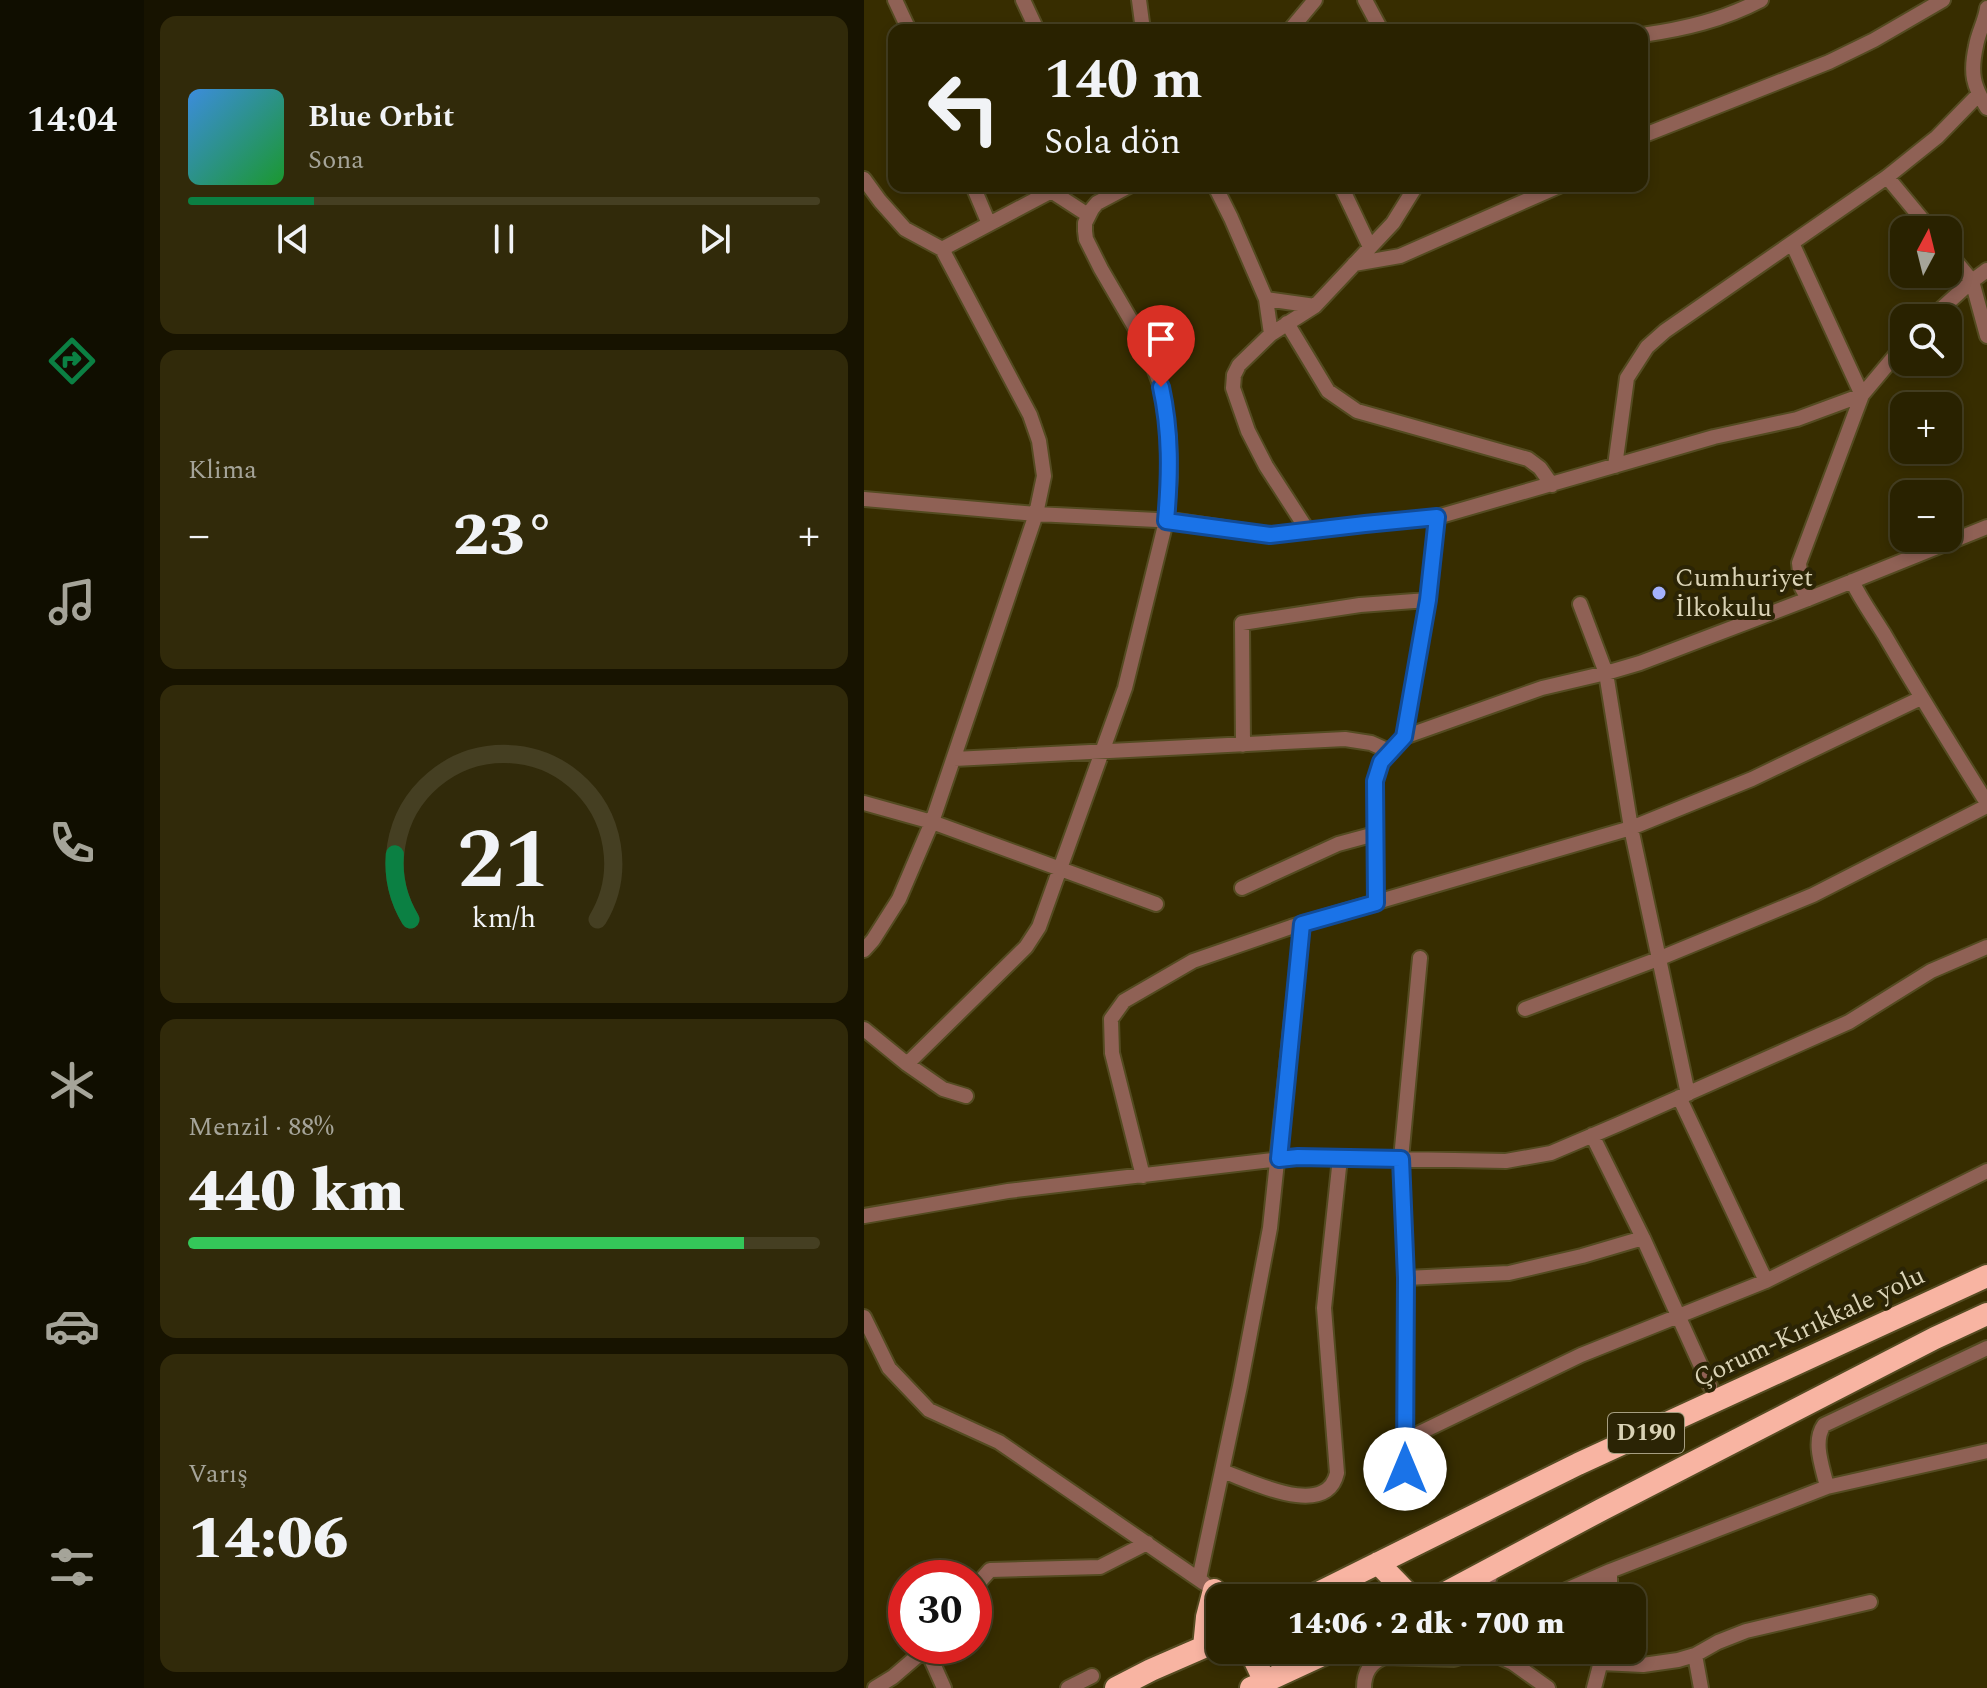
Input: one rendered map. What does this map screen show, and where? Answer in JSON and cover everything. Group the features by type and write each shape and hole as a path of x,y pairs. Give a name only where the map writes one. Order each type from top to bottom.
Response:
{"highway":[{"name":"Çorum-Kırıkkale yolu","path":"1336,1584 1578,1464 1987,1276"},
{"name":"D190","path":"1463,1584 1935,1338 1987,1314"},
{"path":"1378,1563 1398,1584"},
{"path":"1116,1688 1206,1647"},
{"path":"1253,1664 1258,1685 1303,1664"}],"street":[{"path":"895,0 906,24"},
{"path":"1023,0 1034,24"},
{"path":"1139,0 1142,24"},
{"path":"1295,24 1315,0"},
{"path":"1365,0 1378,24"},
{"path":"1648,34 1699,25 1761,0"},
{"path":"1648,134 1829,62 1943,0"},
{"path":"1615,466 1627,378 1647,347 1665,331 1887,177 1983,101 1974,88 1973,73 1976,46 1987,8"},
{"path":"1887,177 1919,216"},
{"path":"864,179 905,229 942,249 1024,402 1035,428 1044,476 1036,514 932,822 899,899 864,950"},
{"path":"976,192 989,224"},
{"path":"942,249 1050,192"},
{"path":"1060,192 1088,215"},
{"path":"907,1064 1026,947 1039,927 1125,688 1166,521 1170,477 1169,438 1161,387 1142,338 1086,239 1088,215 1097,203 1118,192"},
{"path":"1218,192 1266,299 1271,334"},
{"path":"1344,192 1370,247"},
{"path":"1308,531 1266,466 1248,431 1233,388 1234,375 1239,365 1271,334 1315,306 1393,223 1412,192"},
{"path":"1354,264 1400,256 1545,192"},
{"path":"1792,243 1862,395"},
{"path":"1962,269 1972,281 1987,336"},
{"path":"1947,304 1987,270"},
{"path":"1266,299 1315,306"},
{"path":"1287,323 1328,391 1342,402 1357,411 1528,459 1540,468 1552,485"},
{"path":"1808,599 1802,588 1799,563 1862,395 1890,362"},
{"path":"864,499 1036,514 1166,521 1270,535 1437,517 1714,437 1797,419 1862,395"},
{"path":"1404,737 1428,600 1437,517"},
{"path":"1376,903 1375,781 1381,762 1404,737 1542,688 1640,663 1987,527"},
{"path":"1525,1009 1658,959 1813,895 1987,804 1852,581"},
{"path":"1243,745 1242,623 1360,605 1428,600"},
{"path":"1580,604 1606,673 1631,828 1684,1096 1766,1281"},
{"path":"1143,1176 1112,1053 1111,1019 1124,1001 1193,961 1302,924 1631,828 1752,779 1921,698"},
{"path":"954,759 1345,739 1371,743 1391,752"},
{"path":"864,803 932,822 1156,904"},
{"path":"1242,888 1338,844 1375,834"},
{"path":"1212,1584 1222,1471 1270,1228 1302,924"},
{"path":"864,1216 1008,1191 1298,1157 1506,1161 1551,1153 1849,1022 1931,971 1987,947"},
{"path":"1405,1498 1406,1278 1401,1159 1420,958"},
{"path":"864,1029 943,1089 966,1096"},
{"path":"1592,1135 1710,1386"},
{"path":"1222,1471 1300,1496 1324,1492 1334,1484 1337,1473 1324,1308 1340,1158"},
{"path":"1405,1440 1581,1355 1766,1281 1987,1171"},
{"path":"1406,1278 1509,1273 1643,1238"},
{"path":"864,1317 889,1368 929,1410 999,1442 1206,1586"},
{"path":"1827,1487 1818,1442 1824,1425 1987,1348"},
{"path":"1580,1584 1827,1487 1987,1451"},
{"path":"992,1570 1100,1567 1147,1543"},
{"path":"1487,1584 1493,1568"},
{"path":"1610,1571 1610,1584"},
{"path":"1638,1664 1678,1660 1746,1631 1870,1602"},
{"path":"1695,1655 1701,1688"},
{"path":"875,1688 909,1664"},
{"path":"934,1664 944,1688"},
{"path":"1364,1688 1365,1674 1372,1664"},
{"path":"1514,1664 1548,1688"},
{"path":"1594,1688 1600,1664"},
{"path":"1068,1688 1092,1676"}],"place":[{"name":"Cumhuriyet İlkokulu","path":"1659,593"}],"route":[{"path":"1161,387 1169,438 1170,477 1166,521 1270,535 1437,517 1428,600 1404,737 1381,762 1375,781 1376,903 1302,924 1279,1159 1401,1159 1406,1278 1405,1469"}]}
